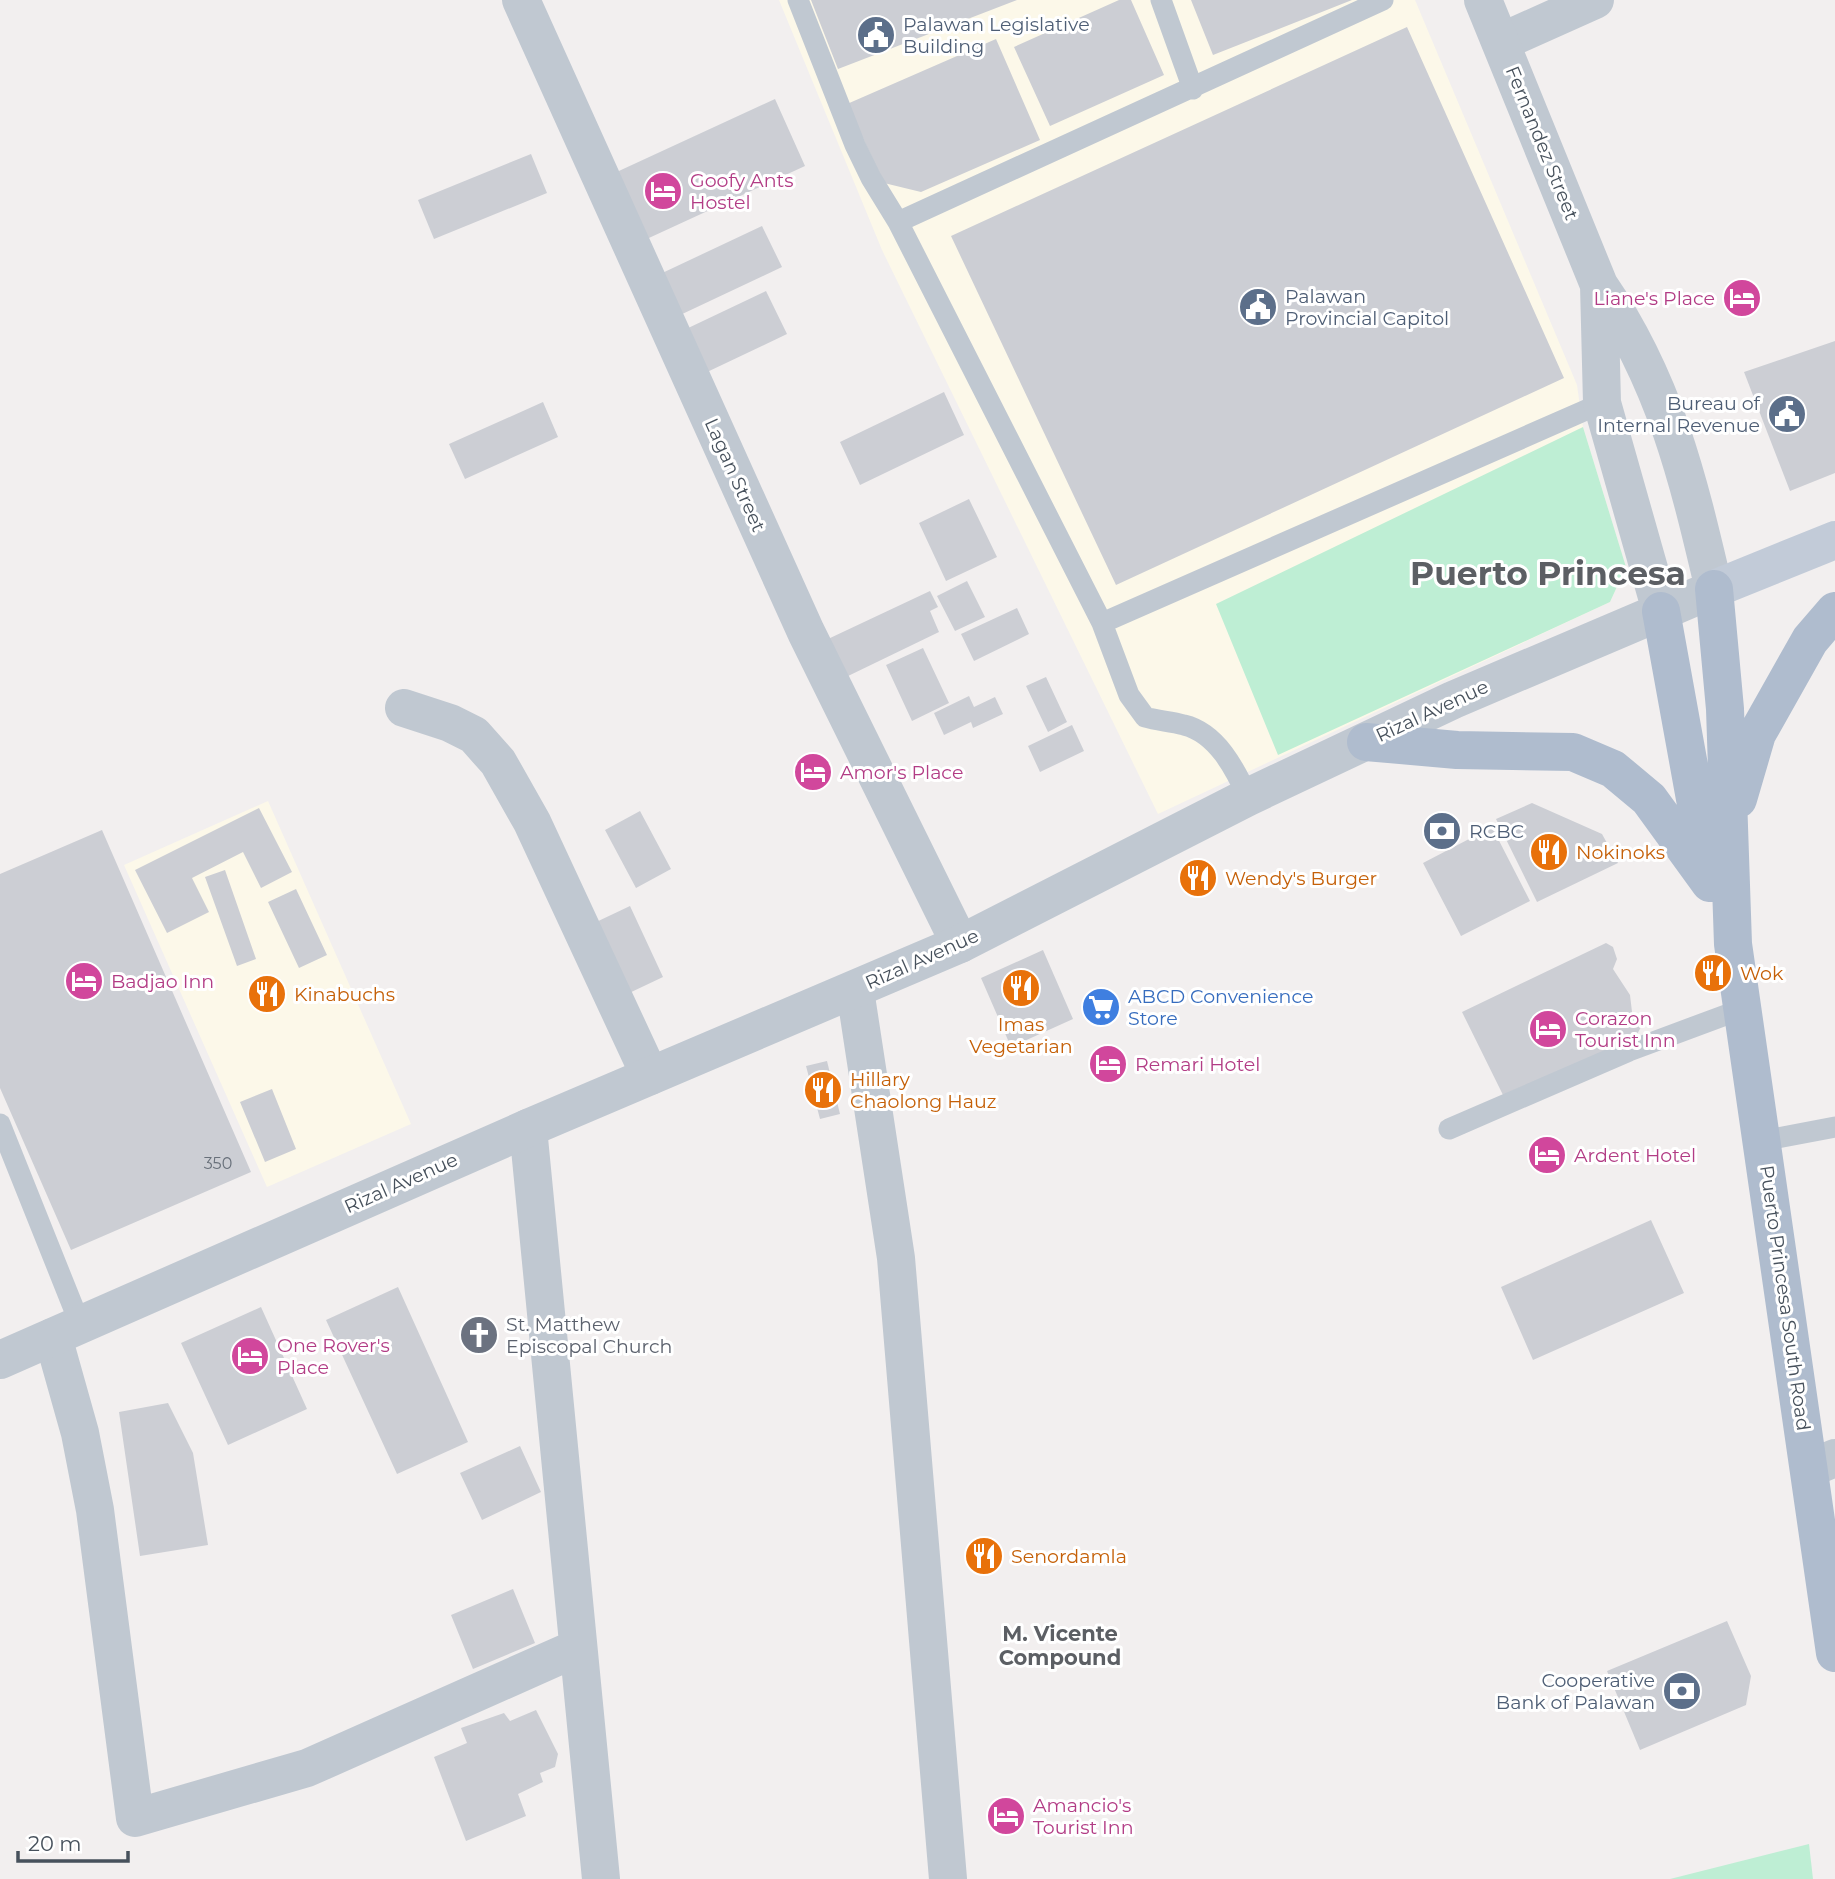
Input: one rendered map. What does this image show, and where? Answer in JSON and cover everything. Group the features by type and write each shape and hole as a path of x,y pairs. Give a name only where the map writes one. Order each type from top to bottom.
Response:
{"main road":[{"name":"Rizal Avenue","path":"1714,589 1835,540"},
{"name":"Puerto Princesa South Road","path":"1714,589 1725,709 1733,944 1762,1141 1823,1463 1835,1653"},
{"name":"Puerto Princesa South Road","path":"1661,611 1710,883 1733,944"},
{"path":"1728,831 1757,734 1810,640 1835,611"},
{"path":"1366,742 1457,750 1573,752 1613,769 1649,799 1710,883"}],"street":[{"name":"Lagan Street","path":"521,0 806,632 960,944"},
{"name":"Fernandez Street","path":"1483,0 1599,285 1628,327 1654,380 1690,484 1714,589"},
{"path":"1501,42 1595,0"},
{"name":"Fernandez Street","path":"1599,285 1602,402 1661,611"},
{"name":"Rizal Avenue","path":"0,1360 528,1128 960,944 1248,797 1453,700 1714,589"},
{"path":"404,708 450,723 474,735 498,762 541,841 650,1076"},
{"path":"855,990 898,1272 948,1879"},
{"path":"528,1128 601,1879"},
{"path":"66,1330 80,1433 95,1510 135,1818 307,1768 577,1648"}],"lane":[{"path":"798,0 855,145 871,178 898,222 1102,623 1138,709 1145,717 1158,722 1195,729 1218,746 1232,763 1248,797"},
{"path":"1161,0 1193,89"},
{"path":"898,222 1380,1"},
{"path":"1102,623 1602,402"},
{"path":"1449,1129 1629,1051 1742,1009"},
{"path":"0,1124 66,1330"},
{"path":"1762,1141 1835,1127"}],"shaded area":[{"path":"779,0 1415,0 1577,385 1583,427 1626,567 1610,602 1158,814 882,250"},
{"name":"Kinabuchs","path":"268,801 411,1124 267,1187 124,865"}],"green space":[{"path":"1583,427 1626,567 1610,602 1278,755 1216,604"},
{"path":"1809,1844 1813,1879 1670,1879"}],"building":[{"name":"Palawan Legislative Building","path":"811,0 1017,0 838,69"},
{"path":"1119,0 1131,0 1164,75 1050,126 1014,47"},
{"path":"1191,0 1352,0 1213,55"},
{"name":"Palawan Provincial Capitol","path":"1407,27 1564,378 1116,585 951,236"},
{"path":"996,39 1040,140 921,192 884,183 847,104"},
{"path":"775,99 805,166 638,243 608,176"},
{"path":"531,154 547,193 434,239 418,200"},
{"path":"762,226 782,267 678,316 658,275"},
{"path":"766,291 787,334 705,373 684,330"},
{"path":"1835,341 1835,473 1790,491 1744,372"},
{"path":"944,392 964,435 860,485 840,442"},
{"path":"543,402 558,437 465,479 449,444"},
{"path":"969,499 997,557 946,581 919,523"},
{"path":"967,581 985,617 955,631 937,596"},
{"path":"930,591 938,607 930,611 939,632 846,677 828,639"},
{"path":"1017,608 1029,634 974,661 961,634"},
{"path":"923,648 949,703 912,721 886,665"},
{"path":"1046,677 1067,722 1048,732 1026,686"},
{"path":"969,696 974,707 995,697 1003,714 973,728 971,722 944,735 934,713"},
{"path":"1072,725 1084,751 1040,772 1028,746"},
{"path":"1532,803 1602,834 1618,863 1537,902 1496,819"},
{"path":"259,808 292,872 261,888 243,852 192,878 209,912 167,933 135,870"},
{"path":"640,811 671,869 636,888 605,830"},
{"path":"1492,827 1530,901 1461,936 1423,863"},
{"name":"Badjao Inn","path":"102,830 251,1172 71,1250 0,1088 0,874"},
{"path":"225,870 256,959 237,966 205,877"},
{"path":"296,889 327,955 299,968 268,902"},
{"path":"630,906 663,977 625,995 592,924"},
{"path":"1606,943 1613,947 1617,959 1613,969 1630,995 1632,1012 1641,1027 1635,1038 1503,1095 1462,1012"},
{"path":"1043,950 1073,1019 1011,1047 981,978"},
{"name":"Hillary Chaolong Hauz","path":"827,1061 840,1114 820,1119 806,1066"},
{"path":"272,1089 296,1149 265,1162 240,1102"},
{"path":"1651,1220 1684,1293 1533,1360 1501,1287"},
{"path":"398,1287 468,1442 397,1474 326,1320"},
{"path":"261,1307 307,1409 228,1445 181,1343"},
{"path":"168,1403 193,1453 208,1545 140,1556 119,1412"},
{"path":"520,1446 541,1492 482,1520 460,1473"},
{"path":"513,1589 535,1643 473,1669 451,1615"},
{"name":"Cooperative Bank of Palawan","path":"1727,1621 1751,1676 1746,1705 1640,1750 1607,1671"},
{"path":"536,1710 558,1754 555,1767 540,1773 543,1782 518,1794 526,1816 466,1841 434,1757 467,1743 461,1728 504,1713 510,1721"}],"place":[{"name":"Palawan Legislative Building","path":"876,35"},
{"name":"Goofy Ants Hostel","path":"663,191"},
{"name":"Liane's Place","path":"1742,298"},
{"name":"Palawan Provincial Capitol","path":"1258,307"},
{"name":"Bureau of Internal Revenue","path":"1787,414"},
{"name":"Amor's Place","path":"813,772"},
{"name":"RCBC","path":"1442,831"},
{"name":"Nokinoks","path":"1549,852"},
{"name":"Wendy's Burger","path":"1198,878"},
{"name":"Wok","path":"1713,973"},
{"name":"Badjao Inn","path":"84,981"},
{"name":"Imas Vegetarian","path":"1021,988"},
{"name":"Kinabuchs","path":"267,994"},
{"name":"ABCD Convenience Store","path":"1101,1007"},
{"name":"Corazon Tourist Inn","path":"1548,1029"},
{"name":"Remari Hotel","path":"1108,1064"},
{"name":"Hillary Chaolong Hauz","path":"823,1090"},
{"name":"Ardent Hotel","path":"1547,1155"},
{"name":"St. Matthew Episcopal Church","path":"479,1335"},
{"name":"One Rover's Place","path":"250,1356"},
{"name":"Senordamla","path":"984,1556"},
{"name":"Cooperative Bank of Palawan","path":"1682,1691"},
{"name":"Amancio's Tourist Inn","path":"1006,1816"}],"district":[{"name":"Puerto Princesa","path":"1548,573"},
{"name":"M. Vicente Compound","path":"1060,1645"}]}
